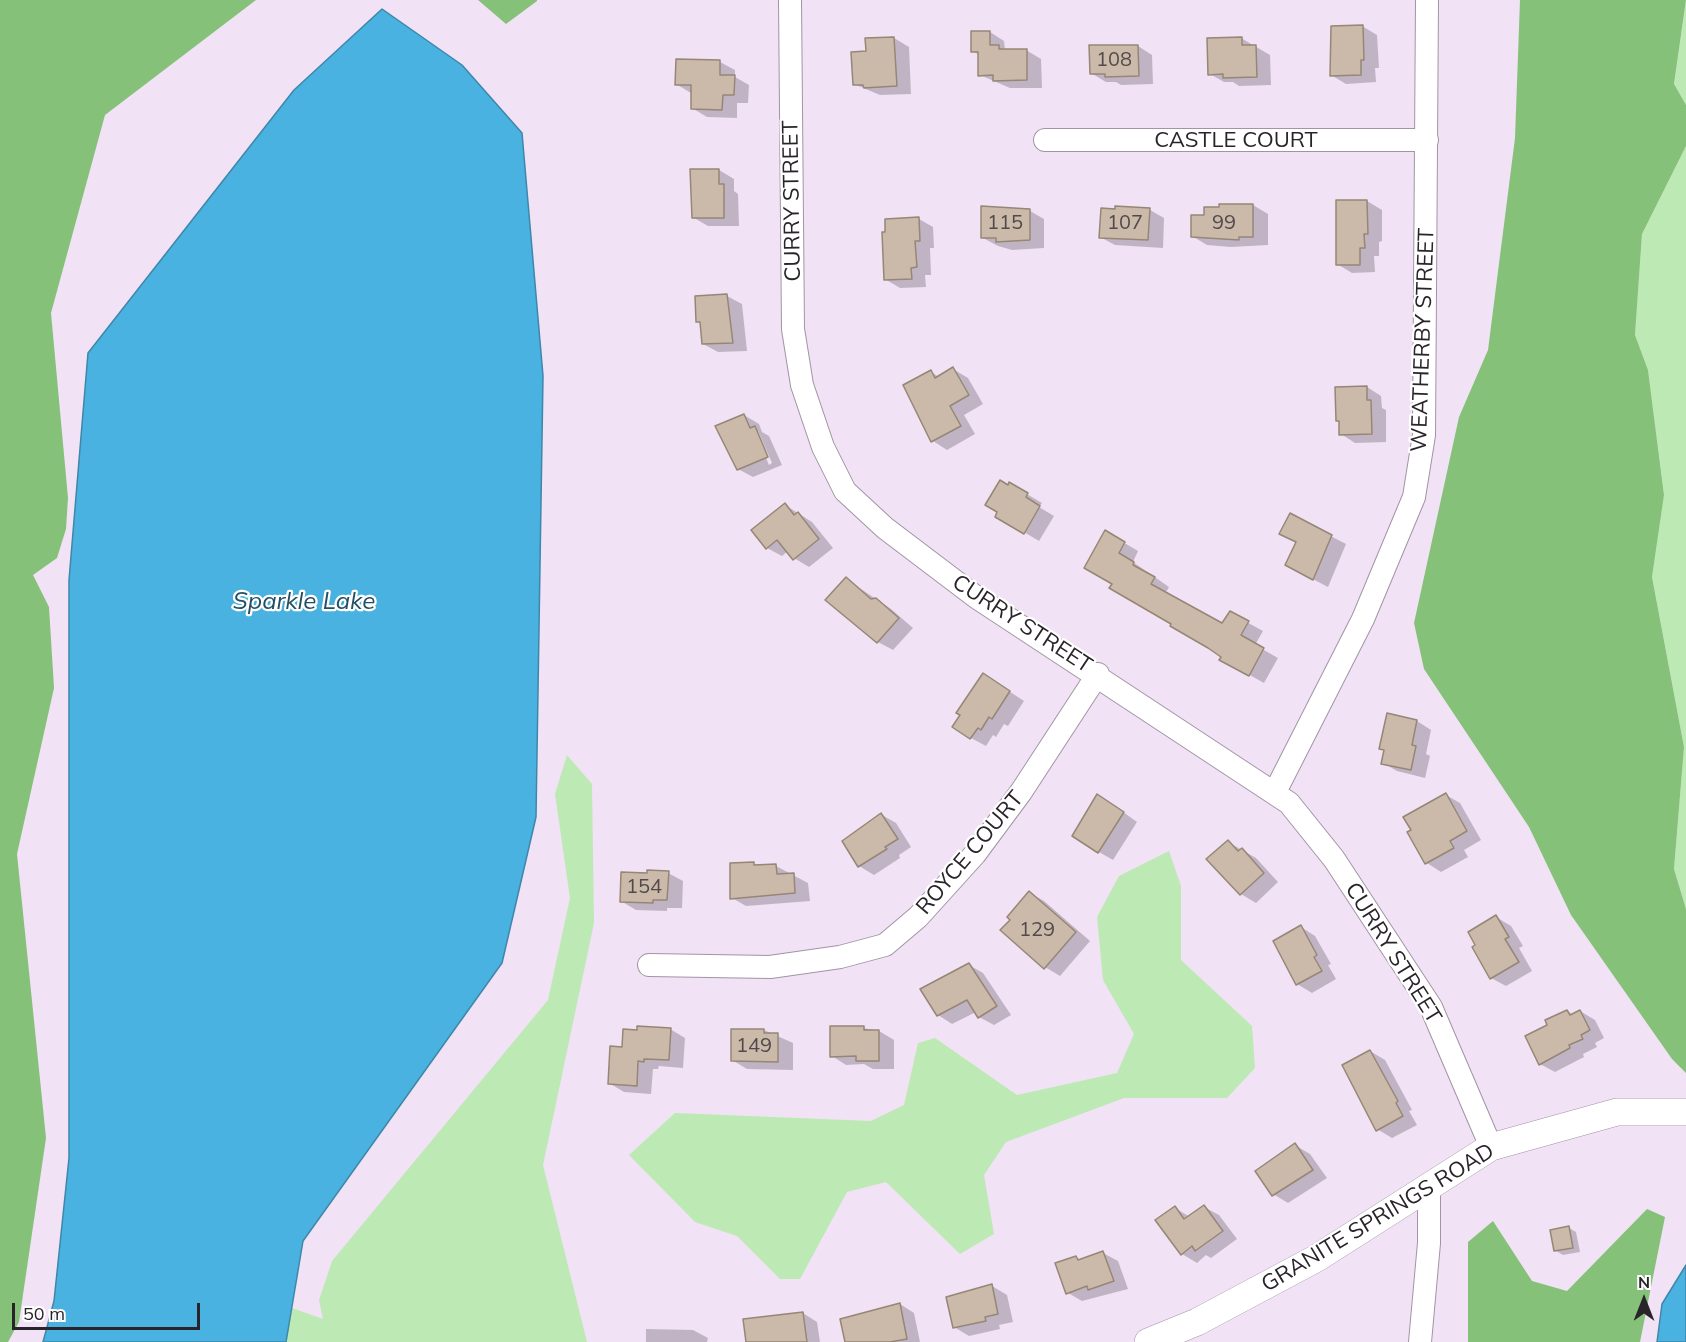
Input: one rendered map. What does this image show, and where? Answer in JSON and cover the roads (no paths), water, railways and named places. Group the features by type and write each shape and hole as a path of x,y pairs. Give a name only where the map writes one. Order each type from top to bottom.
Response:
{"street":[{"name":"CURRY STREET","path":"790,0 793,329 802,385 823,447 845,491 885,528 976,597 1098,674 1289,803 1334,859 1431,1007 1491,1147"},
{"name":"WEATHERBY STREET","path":"1275,792 1363,619 1414,497 1424,435 1427,0"},
{"name":"CASTLE COURT","path":"1045,140 1427,140"},
{"name":"ROYCE COURT","path":"649,965 770,967 840,957 885,945 918,917 975,854 1021,792 1098,674"},
{"name":"GRANITE SPRINGS ROAD","path":"1148,1342 1197,1322 1317,1258 1491,1147 1617,1112 1686,1112"},
{"path":"1420,1342 1429,1243 1429,1185"}],"water":[{"name":"Sparkle Lake","path":"382,9 462,65 522,133 543,376 536,817 502,963 303,1241 286,1342 43,1342 54,1301 69,1158 69,580 88,353 294,90"},
{"path":"1686,1265 1686,1342 1657,1342 1662,1304"}]}
